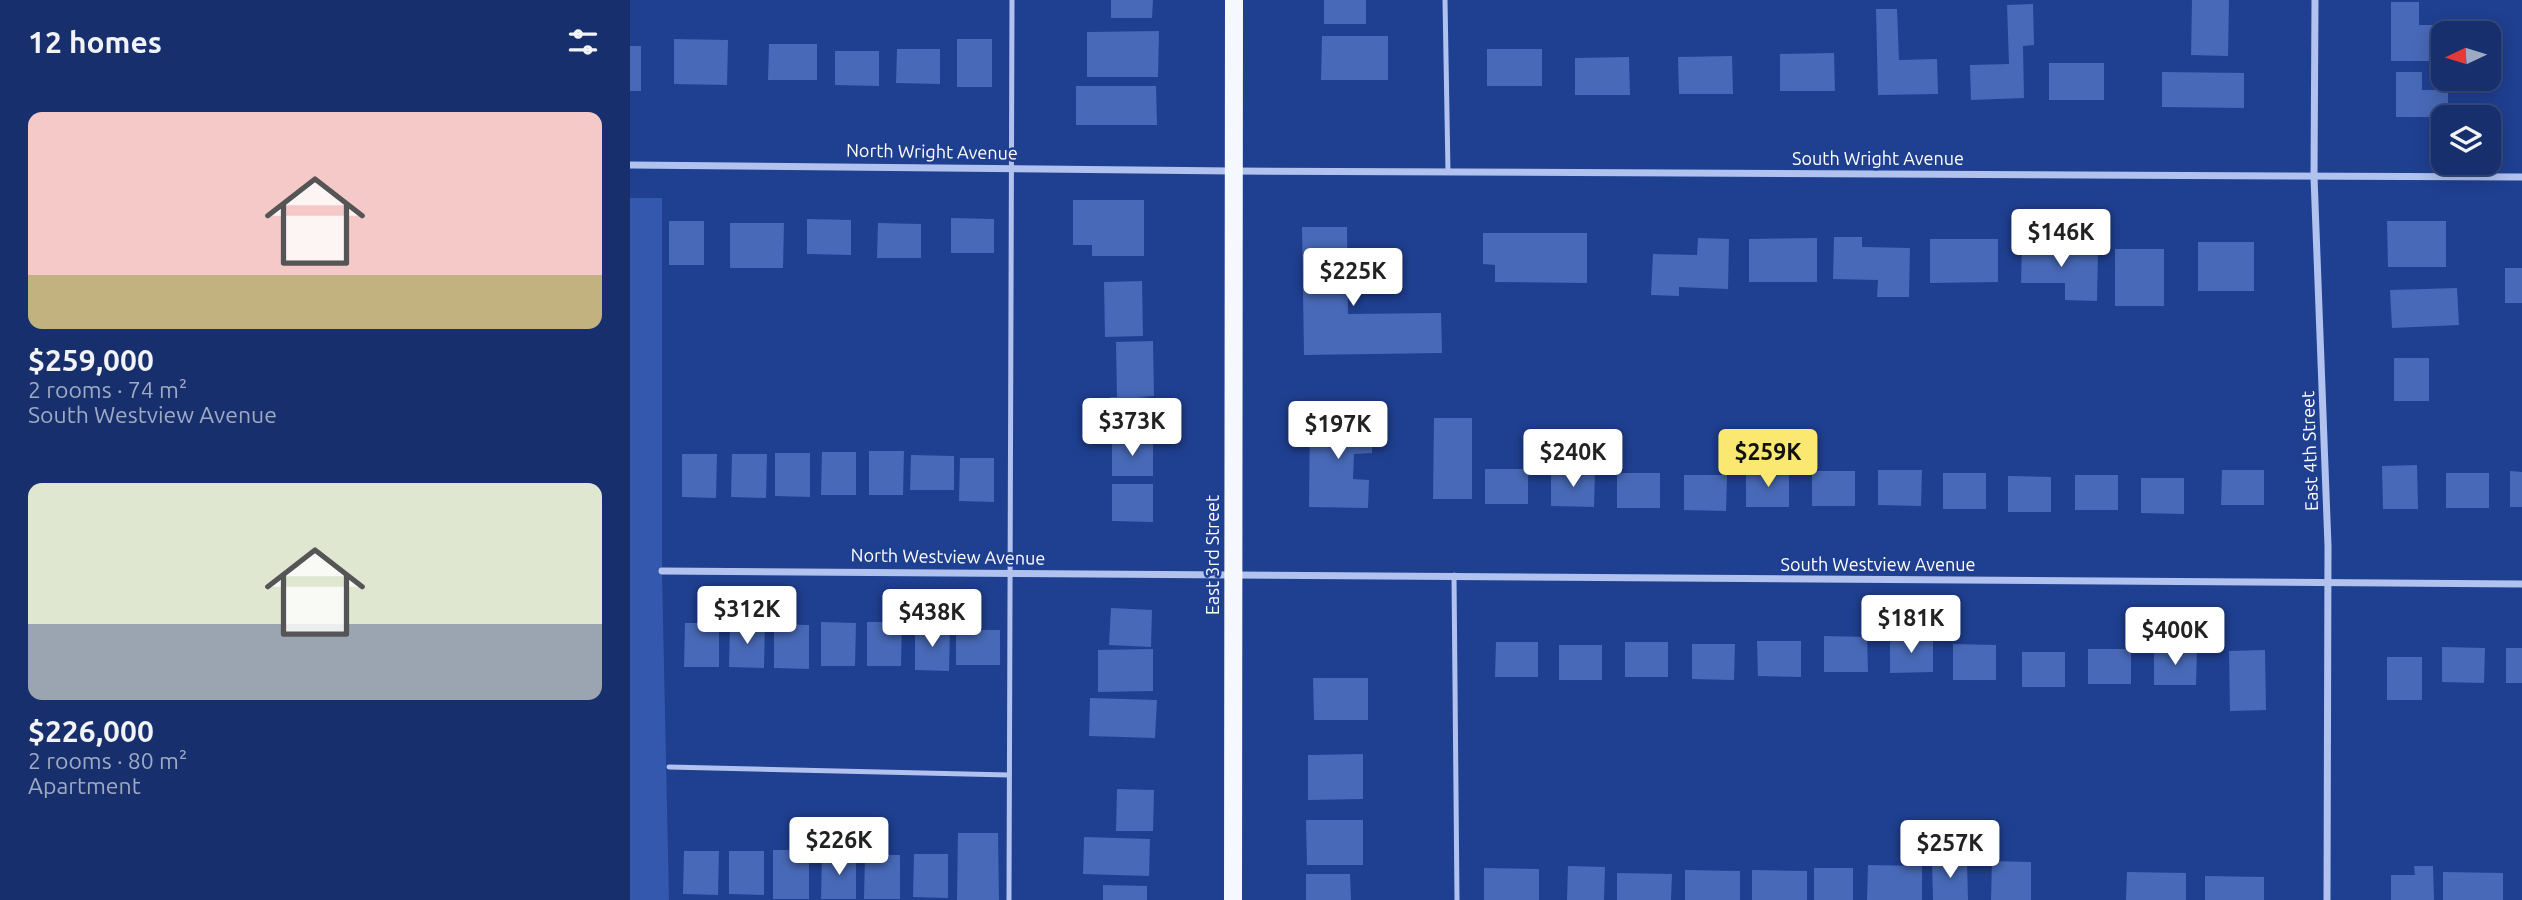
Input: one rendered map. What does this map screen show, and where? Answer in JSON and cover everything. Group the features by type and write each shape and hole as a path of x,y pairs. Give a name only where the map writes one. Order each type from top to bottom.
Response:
{"main road":[{"name":"East 3rd Street","path":"1233,900 1234,0"}],"street":[{"name":"East 4th Street","path":"2315,0 2314,177 2328,585 2328,900"},
{"name":"North Wright Avenue","path":"630,164 1233,171"},
{"name":"South Wright Avenue","path":"1233,171 2522,177"},
{"name":"North Westview Avenue","path":"662,571 1233,573"},
{"name":"South Westview Avenue","path":"1233,573 2328,585 2522,584"}],"lane":[{"path":"1009,900 1012,0"},
{"path":"1445,0 1448,172"},
{"path":"1454,575 1457,900"},
{"path":"669,767 1009,775"}],"shaded area":[{"path":"630,198 662,198 662,571 669,900 630,900"}],"building":[{"path":"1111,0 1153,0 1152,18 1111,18"},
{"path":"1324,0 1366,0 1366,24 1324,24"},
{"path":"2192,0 2229,0 2228,56 2191,55"},
{"path":"2391,2 2419,2 2419,25 2431,25 2431,61 2391,61"},
{"path":"2033,4 2034,45 2023,46 2024,98 1971,100 1970,65 2009,64 2007,5"},
{"path":"1876,9 1897,9 1899,60 1937,59 1938,94 1878,95"},
{"path":"1159,31 1158,77 1087,77 1087,32"},
{"path":"1322,36 1388,36 1388,80 1321,80"},
{"path":"674,39 728,40 727,85 674,84"},
{"path":"957,39 992,39 992,87 957,87"},
{"path":"769,44 817,44 817,80 768,80"},
{"path":"630,46 641,46 641,91 630,91"},
{"path":"897,49 940,49 940,84 896,83"},
{"path":"1487,49 1542,49 1542,86 1487,86"},
{"path":"835,51 879,51 879,86 835,85"},
{"path":"1834,53 1835,91 1780,91 1780,54"},
{"path":"1732,56 1733,94 1679,94 1678,57"},
{"path":"1629,57 1630,95 1575,95 1575,58"},
{"path":"2049,63 2104,63 2104,100 2049,100"},
{"path":"2162,72 2244,73 2244,108 2162,107"},
{"path":"2396,72 2422,72 2422,90 2448,91 2448,105 2431,105 2431,117 2396,117"},
{"path":"1076,86 1156,86 1157,125 1076,125"},
{"path":"1073,200 1144,200 1144,256 1092,256 1092,245 1073,245"},
{"path":"951,218 994,219 994,253 951,253"},
{"path":"807,219 851,220 851,255 807,254"},
{"path":"669,221 704,221 704,265 669,265"},
{"path":"2387,221 2446,221 2446,267 2388,267"},
{"path":"730,223 784,223 783,268 730,268"},
{"path":"878,223 921,224 921,258 877,258"},
{"path":"1302,227 1347,227 1348,314 1441,313 1442,353 1304,355"},
{"path":"1483,233 1587,233 1587,283 1495,282 1495,265 1483,264"},
{"path":"1834,237 1862,237 1862,247 1910,248 1909,297 1877,297 1878,280 1833,279"},
{"path":"1698,238 1729,239 1728,289 1679,287 1679,296 1651,295 1653,254 1697,255"},
{"path":"1817,238 1817,282 1749,282 1749,239"},
{"path":"1930,239 1998,239 1998,282 1930,283"},
{"path":"2022,240 2049,241 2049,251 2098,251 2097,301 2065,300 2065,283 2021,283"},
{"path":"2198,242 2254,242 2254,291 2198,291"},
{"path":"2115,249 2164,249 2164,306 2115,306"},
{"path":"2505,268 2522,268 2522,303 2505,303"},
{"path":"1142,281 1143,336 1105,337 1104,282"},
{"path":"2457,288 2459,325 2392,328 2390,290"},
{"path":"1153,341 1154,396 1138,397 1152,398 1151,435 1110,434 1110,397 1117,397 1116,342"},
{"path":"2394,358 2429,358 2429,401 2394,401"},
{"path":"1310,415 1372,416 1372,453 1354,454 1353,479 1369,480 1368,508 1309,507"},
{"path":"1434,418 1472,418 1472,499 1433,499"},
{"path":"1112,439 1153,439 1153,476 1112,476"},
{"path":"869,451 904,451 903,495 869,495"},
{"path":"822,452 856,452 856,495 821,495"},
{"path":"775,453 810,453 810,497 775,496"},
{"path":"682,454 717,454 716,498 682,497"},
{"path":"732,454 767,454 766,498 731,497"},
{"path":"911,455 954,456 954,490 910,490"},
{"path":"960,458 994,458 994,502 959,501"},
{"path":"2417,465 2418,509 2383,509 2382,466"},
{"path":"1485,469 1528,469 1528,504 1485,504"},
{"path":"1878,470 1922,470 1921,506 1878,505"},
{"path":"2222,470 2264,470 2264,505 2221,505"},
{"path":"1551,471 1595,471 1594,507 1551,506"},
{"path":"1812,471 1855,471 1855,506 1812,506"},
{"path":"2510,471 2522,472 2522,507 2510,507"},
{"path":"1746,472 1789,472 1789,507 1746,507"},
{"path":"1617,473 1660,473 1660,508 1617,508"},
{"path":"1943,473 1986,473 1986,509 1943,509"},
{"path":"2446,473 2489,473 2489,508 2446,508"},
{"path":"1684,475 1727,475 1726,511 1684,510"},
{"path":"2075,475 2118,475 2118,510 2075,510"},
{"path":"2008,476 2051,477 2051,512 2008,512"},
{"path":"2141,478 2184,478 2184,514 2141,513"},
{"path":"1112,484 1153,484 1153,522 1112,521"},
{"path":"1111,608 1152,610 1151,647 1109,645"},
{"path":"821,622 856,623 855,666 821,666"},
{"path":"867,622 902,622 901,666 867,666"},
{"path":"685,623 719,623 719,667 684,667"},
{"path":"730,624 765,624 764,668 729,667"},
{"path":"774,624 809,625 809,669 774,668"},
{"path":"915,627 950,627 949,671 915,670"},
{"path":"956,630 1000,630 1000,665 956,665"},
{"path":"1824,636 1867,637 1868,672 1824,672"},
{"path":"1890,637 1933,637 1933,672 1890,673"},
{"path":"1757,641 1801,641 1801,677 1758,676"},
{"path":"1496,642 1538,642 1538,677 1495,677"},
{"path":"1625,642 1668,642 1668,677 1625,677"},
{"path":"1692,644 1735,644 1734,680 1692,679"},
{"path":"1953,644 1996,645 1996,680 1953,680"},
{"path":"1559,645 1602,645 1602,680 1559,680"},
{"path":"2442,647 2485,648 2484,683 2442,682"},
{"path":"2506,648 2522,648 2522,683 2506,683"},
{"path":"1153,649 1153,691 1098,692 1098,650"},
{"path":"2088,649 2131,649 2131,684 2088,684"},
{"path":"2154,650 2197,650 2196,685 2154,685"},
{"path":"2265,650 2266,710 2230,711 2229,651"},
{"path":"2022,652 2065,652 2065,687 2022,687"},
{"path":"2387,657 2422,657 2422,700 2387,700"},
{"path":"1313,678 1368,678 1368,720 1314,720"},
{"path":"1090,698 1157,700 1155,738 1089,736"},
{"path":"1363,754 1363,799 1308,800 1308,755"},
{"path":"1117,789 1154,790 1153,831 1116,831"},
{"path":"1306,820 1363,820 1363,865 1307,865"},
{"path":"958,833 998,833 999,900 957,900"},
{"path":"1084,837 1150,839 1149,876 1083,874"},
{"path":"773,850 809,850 809,899 773,899"},
{"path":"684,851 719,851 718,895 683,894"},
{"path":"729,851 764,851 764,895 729,894"},
{"path":"914,854 948,854 948,898 913,897"},
{"path":"822,855 856,855 856,899 821,899"},
{"path":"865,855 900,855 900,899 864,899"},
{"path":"1932,860 1967,860 1968,900 1933,900"},
{"path":"1992,861 2031,862 2031,900 1991,900"},
{"path":"1868,865 1922,866 1922,900 1867,900"},
{"path":"1568,866 1605,867 1604,900 1567,900"},
{"path":"2414,866 2433,866 2434,900 2391,900 2391,875 2415,875"},
{"path":"1484,868 1539,869 1539,900 1484,900"},
{"path":"1814,868 1853,868 1853,900 1814,900"},
{"path":"1685,870 1740,871 1740,900 1685,900"},
{"path":"1752,870 1807,871 1807,900 1752,900"},
{"path":"2127,872 2186,873 2186,900 2126,900"},
{"path":"2443,872 2503,873 2503,900 2443,900"},
{"path":"1617,873 1672,874 1671,900 1617,900"},
{"path":"1306,874 1350,874 1351,900 1306,900"},
{"path":"2205,876 2264,877 2264,900 2205,900"},
{"path":"1103,885 1147,886 1147,900 1103,900"}]}
